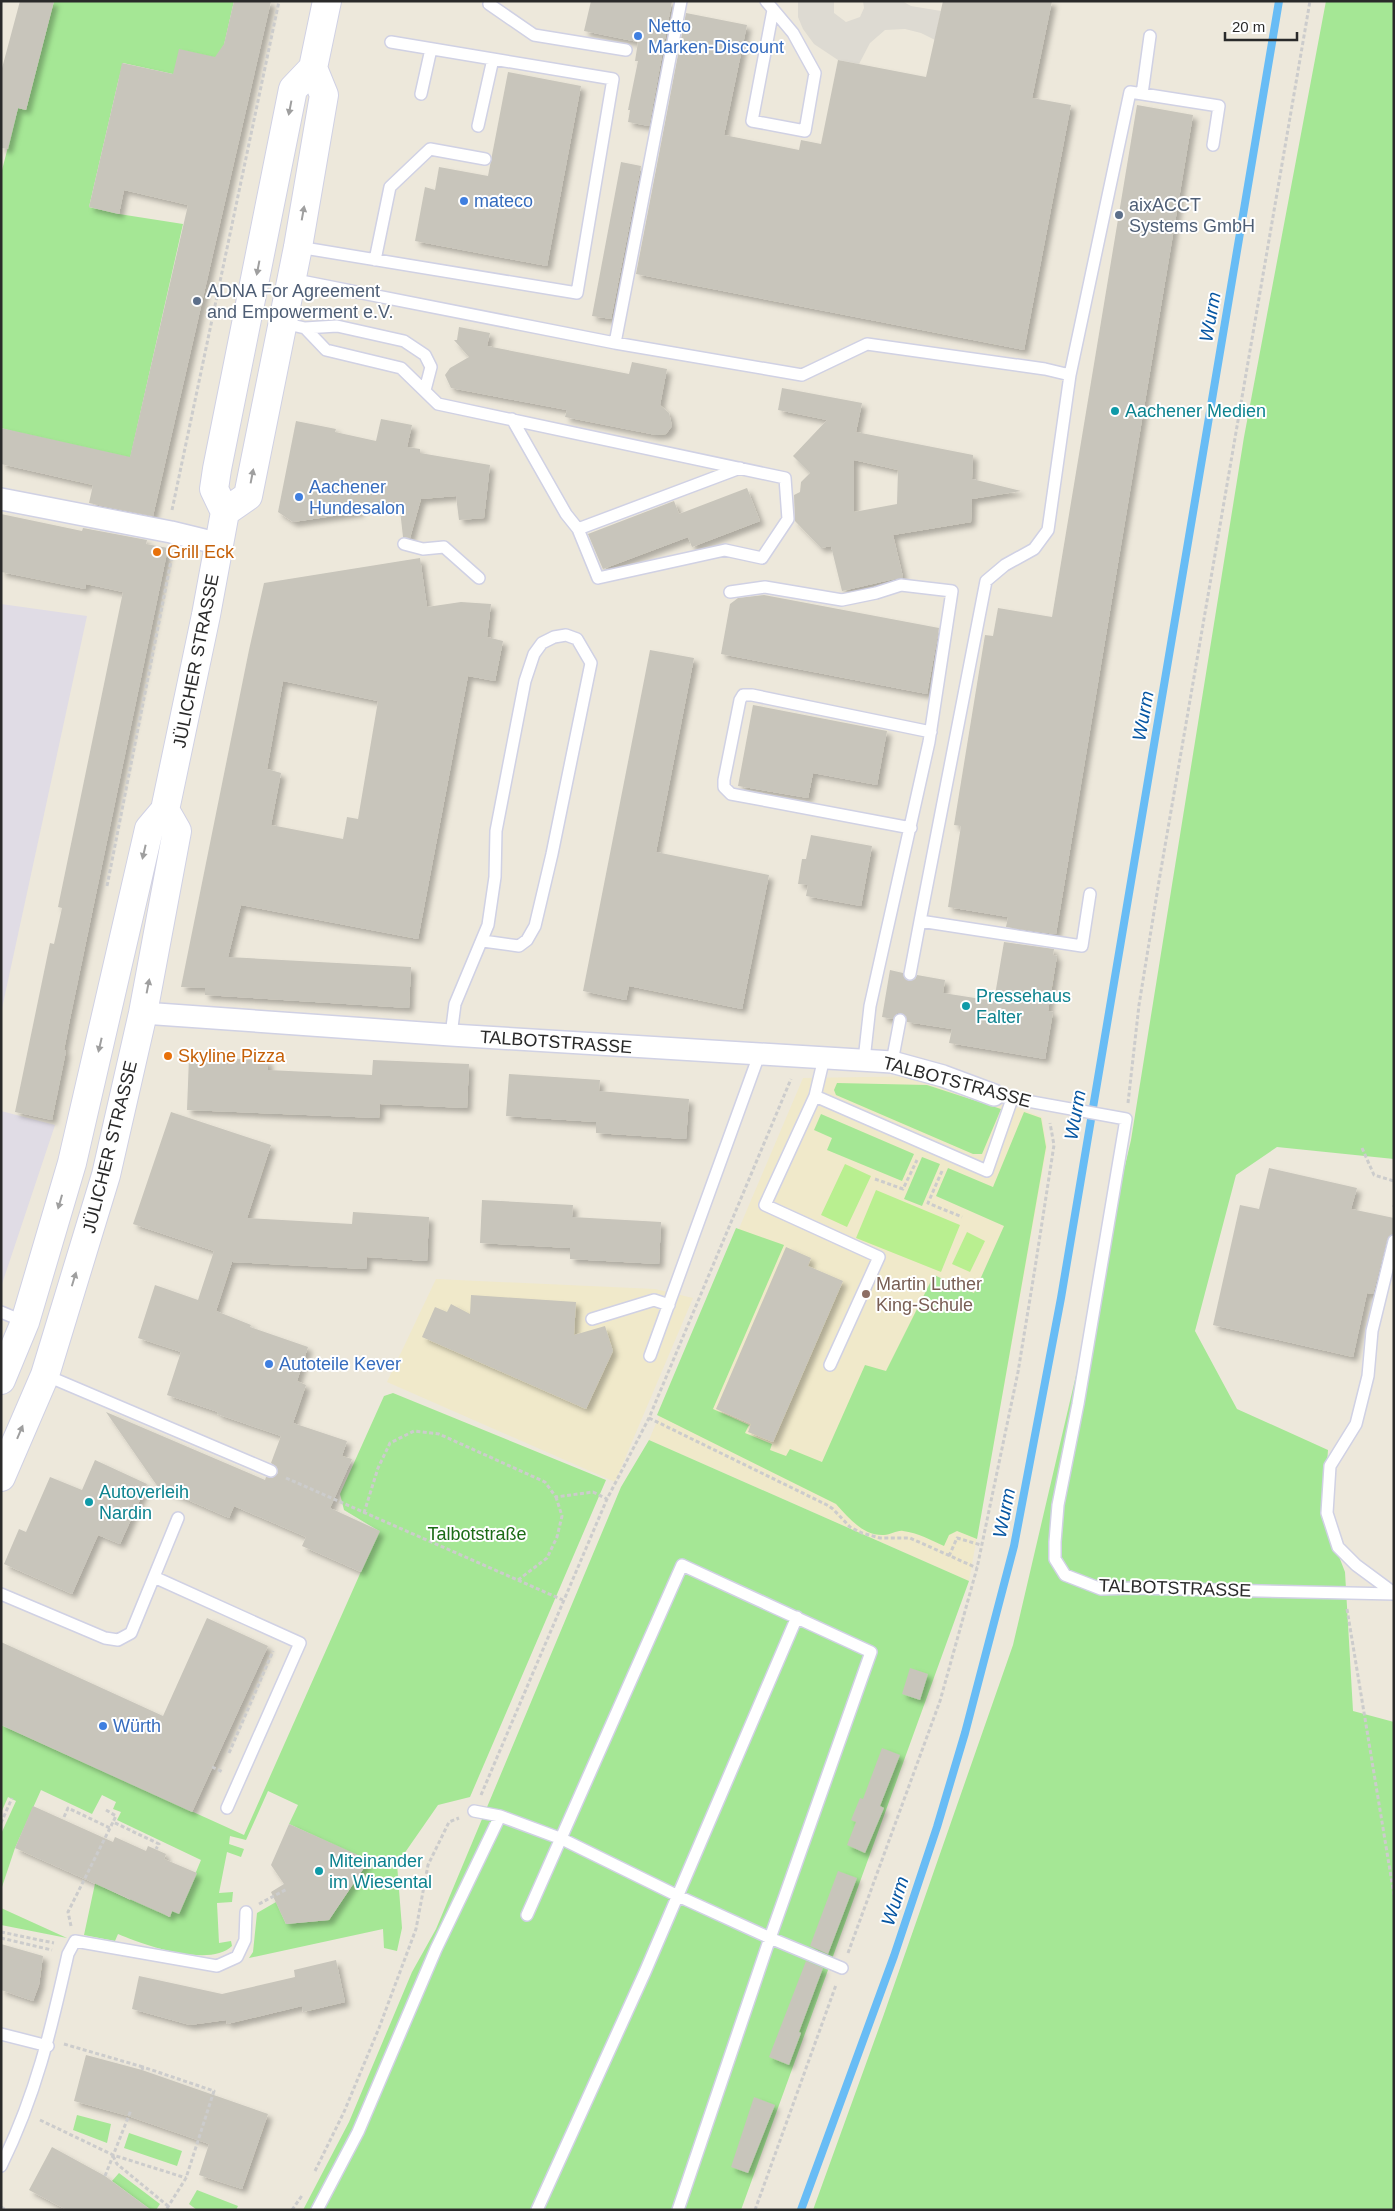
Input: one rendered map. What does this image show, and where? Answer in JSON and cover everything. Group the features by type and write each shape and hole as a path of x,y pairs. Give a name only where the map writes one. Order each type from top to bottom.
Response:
{"main road":[{"path":"313,68 324,95 291,279 294,326 248,496 225,512 214,489 217,470 293,89 313,68 327,1"},
{"name":"JÜLICHER STRASSE","path":"1,1380 13,1317 72,1163 149,829 165,810 225,512"},
{"name":"JÜLICHER STRASSE","path":"1,1477 45,1375 106,1175 143,1013 177,831 165,810"},
{"path":"109,1008 143,1013"}],"street":[{"path":"1,500 170,532 220,544"},
{"name":"TALBOTSTRASSE","path":"143,1013 451,1036 892,1062 943,1076 1003,1097"}],"lane":[{"path":"490,1 489,4 534,34 626,50"},
{"path":"614,343 681,1"},
{"path":"770,6 793,33 815,73 805,131 752,121 770,6"},
{"path":"1142,94 1150,36"},
{"path":"298,247 577,293 613,80 391,42"},
{"path":"420,94 431,49"},
{"path":"478,126 493,59"},
{"path":"910,974 986,581 1005,565 1034,549 1048,530 1070,375 1130,92 1219,106 1213,145"},
{"path":"375,260 390,188 430,149 485,158"},
{"path":"291,279 614,343 802,375 868,344 1045,369 1070,375"},
{"path":"294,326 326,350 401,368 438,404 512,419 785,478 788,519 762,558 725,550 598,578 578,529 566,514 512,419"},
{"path":"294,326 337,326 404,341 425,355 431,367 425,390"},
{"path":"578,529 740,468"},
{"path":"404,544 422,549 444,547 478,578"},
{"path":"730,592 764,587 842,600 876,593 901,585 952,591 931,732 870,1006 864,1060"},
{"path":"451,1036 455,1004 483,941 488,925 495,877 496,831 525,682 534,654 542,643 554,637 566,635 577,639 591,663 552,854 535,926 527,940 519,946 483,941"},
{"path":"911,828 731,794 724,787 724,780 736,716 743,695 752,695 931,732"},
{"path":"920,921 1082,946 1090,894"},
{"path":"892,1062 900,1020"},
{"path":"650,1356 759,1055"},
{"path":"824,1058 815,1096 765,1204 879,1257 830,1365"},
{"path":"815,1096 987,1171 1003,1097"},
{"name":"TALBOTSTRASSE","path":"1003,1097 1122,1118 1078,1404 1058,1505 1055,1559 1065,1575 1101,1589 1394,1594"},
{"name":"TALBOTSTRASSE","path":"1394,1241 1372,1331 1368,1376 1356,1424 1330,1466 1327,1513 1338,1547 1356,1566 1394,1594"},
{"path":"592,1319 654,1300 670,1304"},
{"path":"45,1375 271,1471"},
{"path":"1,1594 105,1638 118,1640 131,1633 178,1518"},
{"path":"527,1915 682,1565 871,1652 770,1938 678,2210"},
{"path":"154,1577 300,1643 227,1808"},
{"path":"537,2210 645,1972 796,1617"},
{"path":"474,1811 500,1816 562,1839 678,1896 842,1968"},
{"path":"317,2210 358,2132 436,1949 500,1816"},
{"path":"2,2161 26,2113 48,2043 73,1944 217,1966 237,1957 245,1940 246,1912"},
{"path":"1,2034 48,2043"}],"path":[{"path":"172,510 279,1"},
{"path":"1122,1118 1160,871 1310,1"},
{"path":"105,893 172,555"},
{"path":"312,2177 344,2112 386,2010 416,1929 428,1865 449,1822 474,1811 607,1499 649,1418 800,1057"},
{"path":"754,2210 940,1701 977,1568 1018,1372 1035,1268 1054,1145 1050,1125 1052,1106"},
{"path":"875,1179 903,1189 924,1144"},
{"path":"1362,1148 1374,1176 1394,1181"},
{"path":"949,1155 928,1203 962,1217"},
{"path":"649,1418 833,1508 850,1527 862,1533 880,1538 910,1538 977,1568"},
{"path":"364,1513 378,1468 390,1443 414,1431 439,1434 545,1482 556,1498 562,1516 557,1537 547,1558 518,1580"},
{"path":"271,1471 563,1600"},
{"path":"556,1498 593,1492 607,1499"},
{"path":"949,1556 956,1538 981,1545"},
{"path":"1344,1592 1394,1895"},
{"path":"212,1767 221,1772 281,1634"},
{"path":"1,1823 12,1798"},
{"path":"64,1816 68,1808 110,1828"},
{"path":"1,1932 73,1944 68,1912 116,1816 106,1810"},
{"path":"113,1822 159,1844 156,1850"},
{"path":"246,1912 287,1889"},
{"path":"1,1938 40,1948"},
{"path":"48,2043 214,2091 186,2178 167,2208 117,2164 113,2155"},
{"path":"105,2176 131,2110"},
{"path":"26,2113 113,2155 186,2178"},
{"path":"292,2210 308,2185"},
{"path":"1,2207 6,2210"}],"shaded area":[{"path":"798,1 834,1 834,13 846,22 860,17 864,8 863,1 902,1 911,6 941,11 935,40 921,33 905,29 885,30 870,43 859,64 838,60 814,44 803,29 798,17"},
{"path":"1,604 87,616 1,1013"},
{"name":"Martin Luther King-Schule","path":"929,1076 1042,1117 1047,1147 969,1581 649,1440 803,1078"},
{"path":"1,1111 55,1125 1,1287"},
{"path":"436,1279 655,1289 693,1298 615,1482 387,1382"}],"green space":[{"path":"54,1 234,1 221,58 173,74 123,63 89,207 119,214 183,224 129,463 1,428 1,174 18,108 26,110"},
{"path":"1326,1 1394,1 1394,1159 1277,1147 1236,1175 1195,1331 1237,1409 1328,1450 1323,1515 1345,1572 1353,1711 1394,1722 1394,2210 813,2210 884,2014 1013,1645 1131,1140 1244,437"},
{"path":"837,1083 927,1085 1001,1109 982,1154 973,1154 836,1095 834,1090"},
{"path":"1024,1112 1041,1118 1046,1147 977,1539 957,1531 949,1535 944,1546 909,1532 901,1531 884,1535 869,1533 857,1525 836,1504 657,1415 736,1228 784,1245 713,1409 749,1425 745,1433 772,1444 770,1450 786,1456 790,1449 822,1462 865,1365 886,1371 934,1275 974,1293 1004,1226 936,1196 948,1168 993,1187"},
{"path":"821,1114 914,1154 902,1181 827,1150 832,1138 814,1130"},
{"path":"922,1157 940,1164 922,1206 904,1199"},
{"path":"845,1164 871,1176 847,1227 821,1215"},
{"path":"876,1190 960,1225 941,1272 856,1238"},
{"path":"967,1232 985,1241 970,1272 952,1264"},
{"name":"Talbotstraße","path":"393,1393 606,1480 470,1797 438,1805 397,1864 402,1928 397,1951 384,1948 383,1929 249,1958 253,1952 257,1913 276,1902 286,1924 329,1920 369,1861 289,1824 298,1805 268,1791 246,1840 230,1836 229,1844 244,1849 241,1857 227,1852 219,1893 233,1892 232,1902 217,1903 219,1943 231,1941 232,1946 222,1952 208,1955 193,1955 143,1944 118,1934 115,1941 84,1935 96,1879 99,1885 130,1900 134,1893 169,1917 172,1911 179,1913 201,1860 117,1820 121,1812 113,1809 116,1802 102,1795 92,1814 41,1790 15,1848 1,1890 1,1834 16,1801 8,1797 1,1813 1,1725 244,1835 379,1531 344,1510 340,1494 384,1396"},
{"path":"649,1440 969,1581 741,2210 303,2210 349,2122 412,1972 436,1929 621,1487"},
{"path":"1,1908 67,1938 1,1925"},
{"path":"77,2115 111,2124 107,2143 73,2130"},
{"path":"129,2133 182,2151 177,2166 124,2148"},
{"path":"119,2173 160,2204 156,2210 151,2210 112,2181"},
{"path":"197,2190 238,2206 236,2210 197,2210 189,2204"}],"building":[{"path":"20,1 54,1 26,110 18,108 8,149 1,148 1,72"},
{"path":"234,1 271,1 153,516 89,503 93,485 1,464 1,428 130,457 188,205 124,190 119,214 89,207 122,63 173,74 179,49 215,57 224,44"},
{"name":"Netto Marken-Discount","path":"591,1 672,1 649,126 628,122 630,110 628,110 638,61 635,61 638,42 584,31"},
{"path":"943,1 1052,1 1032,98 1071,105 1024,350 636,274 686,13 747,25 724,135 799,150 801,140 821,144 838,60 926,77"},
{"path":"508,72 581,86 547,266 415,241 425,187 435,190 439,167 488,176"},
{"name":"Aachener Medien","path":"1137,105 1193,115 1056,934 1006,927 1008,917 948,907 961,826 954,825 985,635 993,636 998,608 1052,617"},
{"path":"621,162 641,166 611,319 592,316"},
{"path":"459,327 490,333 487,346 629,374 632,362 667,369 660,405 669,413 672,426 666,434 656,435 565,417 567,410 451,388 445,375 450,368 469,357 454,340 457,340"},
{"path":"782,388 862,403 856,432 973,455 972,479 1021,491 972,499 971,522 893,535 903,577 842,591 831,546 821,548 795,521 794,495 800,492 801,482 810,473 793,456 827,420 778,410","holes":["854,460 898,470 897,504 854,512"]},
{"path":"381,419 412,425 407,447 420,449 420,453 490,465 484,518 459,520 456,496 421,499 410,538 403,537 399,501 358,504 360,512 293,522 278,512 296,421 336,429 335,432 376,441"},
{"path":"747,488 760,521 692,547 688,537 603,569 588,534 674,501 679,514"},
{"path":"1,514 82,531 83,528 147,540 146,544 168,548 70,1019 64,1050 66,1051 52,1120 15,1112 50,943 54,944 62,908 58,907 123,592 86,584 85,589 1,572"},
{"path":"420,558 427,607 461,602 491,604 487,637 503,641 495,681 468,676 418,939 241,905 228,957 411,967 409,1008 205,995 205,988 181,987 264,583","holes":["283,681 378,701 358,819 347,817 343,839 271,825 281,773 267,769"]},
{"path":"764,595 939,628 927,694 721,654 730,604 738,598"},
{"path":"650,650 694,658 656,852 769,875 742,1009 629,986 626,1000 583,991"},
{"path":"753,705 887,731 877,785 813,773 808,798 738,786"},
{"path":"811,835 872,846 861,906 806,896 808,885 798,884 802,859 806,859"},
{"name":"Pressehaus Falter","path":"1004,942 1054,949 1053,955 1057,956 1048,1011 1053,1012 1045,1059 949,1043 952,1029 907,1022 907,1017 902,1013 897,1013 893,1019 882,1017 890,970 903,973 905,979 909,981 915,979 917,975 945,980 943,993 994,1001"},
{"path":"189,1057 268,1060 268,1070 372,1075 373,1060 469,1064 467,1108 380,1104 379,1118 187,1110"},
{"path":"509,1074 600,1080 599,1091 689,1099 686,1139 596,1133 596,1122 506,1116"},
{"path":"171,1112 271,1145 247,1218 352,1224 353,1212 429,1217 427,1261 367,1257 366,1269 232,1262 216,1311 251,1325 250,1327 308,1347 297,1381 306,1385 293,1423 347,1441 342,1456 352,1459 330,1508 380,1531 361,1572 302,1546 306,1537 234,1506 229,1518 158,1487 106,1412 265,1480 266,1477 272,1478 278,1473 277,1467 271,1463 281,1436 167,1395 181,1352 138,1338 155,1285 198,1300 214,1251 133,1224"},
{"path":"1269,1168 1357,1188 1351,1209 1394,1218 1394,1234 1387,1239 1373,1294 1367,1293 1353,1357 1213,1325 1240,1205 1259,1209"},
{"path":"482,1200 573,1205 572,1217 661,1222 659,1264 570,1259 570,1248 480,1243"},
{"path":"786,1247 811,1258 808,1266 843,1281 773,1442 748,1432 751,1424 716,1409"},
{"path":"471,1295 576,1302 574,1335 605,1326 613,1351 586,1409 422,1337 435,1307 447,1312 451,1304 470,1314"},
{"path":"95,1460 147,1484 120,1544 98,1535 72,1594 4,1564 19,1529 26,1532 50,1477 82,1490"},
{"path":"207,1618 268,1646 192,1812 1,1725 1,1642 163,1716"},
{"path":"910,1668 928,1674 920,1700 902,1694"},
{"path":"882,1748 900,1755 880,1806 884,1808 865,1853 847,1845 856,1822 851,1820 860,1798 863,1799"},
{"path":"33,1806 113,1842 115,1837 146,1851 148,1846 166,1854 164,1859 197,1873 179,1914 172,1911 170,1917 15,1848"},
{"name":"Miteinander im Wiesental","path":"289,1824 369,1860 329,1920 286,1924 271,1892 284,1884 271,1865"},
{"path":"838,1871 857,1878 828,1954 810,1946"},
{"path":"1,1944 43,1956 39,1985 33,2001 1,1990"},
{"path":"336,1960 345,2002 303,2012 302,2006 227,2024 226,2020 190,2025 132,2009 139,1976 222,1994 295,1977 294,1970"},
{"path":"806,1961 823,1968 789,2065 769,2057"},
{"path":"86,2055 142,2070 268,2114 242,2189 199,2175 209,2144 128,2116 74,2101"},
{"path":"754,2097 775,2105 748,2173 731,2167"},
{"path":"52,2147 105,2176 151,2210 67,2210 29,2190"}],"waterway":[{"name":"Wurm","path":"801,2210 894,1956 937,1827 965,1733 1014,1546 1061,1298 1279,1"}],"place":[{"name":"Netto Marken-Discount","path":"638,36"},
{"name":"mateco","path":"464,201"},
{"name":"aixACCT Systems GmbH","path":"1119,215"},
{"name":"ADNA For Agreement and Empowerment e.V.","path":"197,301"},
{"name":"Aachener Medien","path":"1115,411"},
{"name":"Aachener Hundesalon","path":"299,497"},
{"name":"Grill Eck","path":"157,552"},
{"name":"Pressehaus Falter","path":"966,1006"},
{"name":"Skyline Pizza","path":"168,1056"},
{"name":"Martin Luther King-Schule","path":"866,1294"},
{"name":"Autoteile Kever","path":"269,1364"},
{"name":"Autoverleih Nardin","path":"89,1502"},
{"name":"Würth","path":"103,1726"},
{"name":"Miteinander im Wiesental","path":"319,1871"}]}
